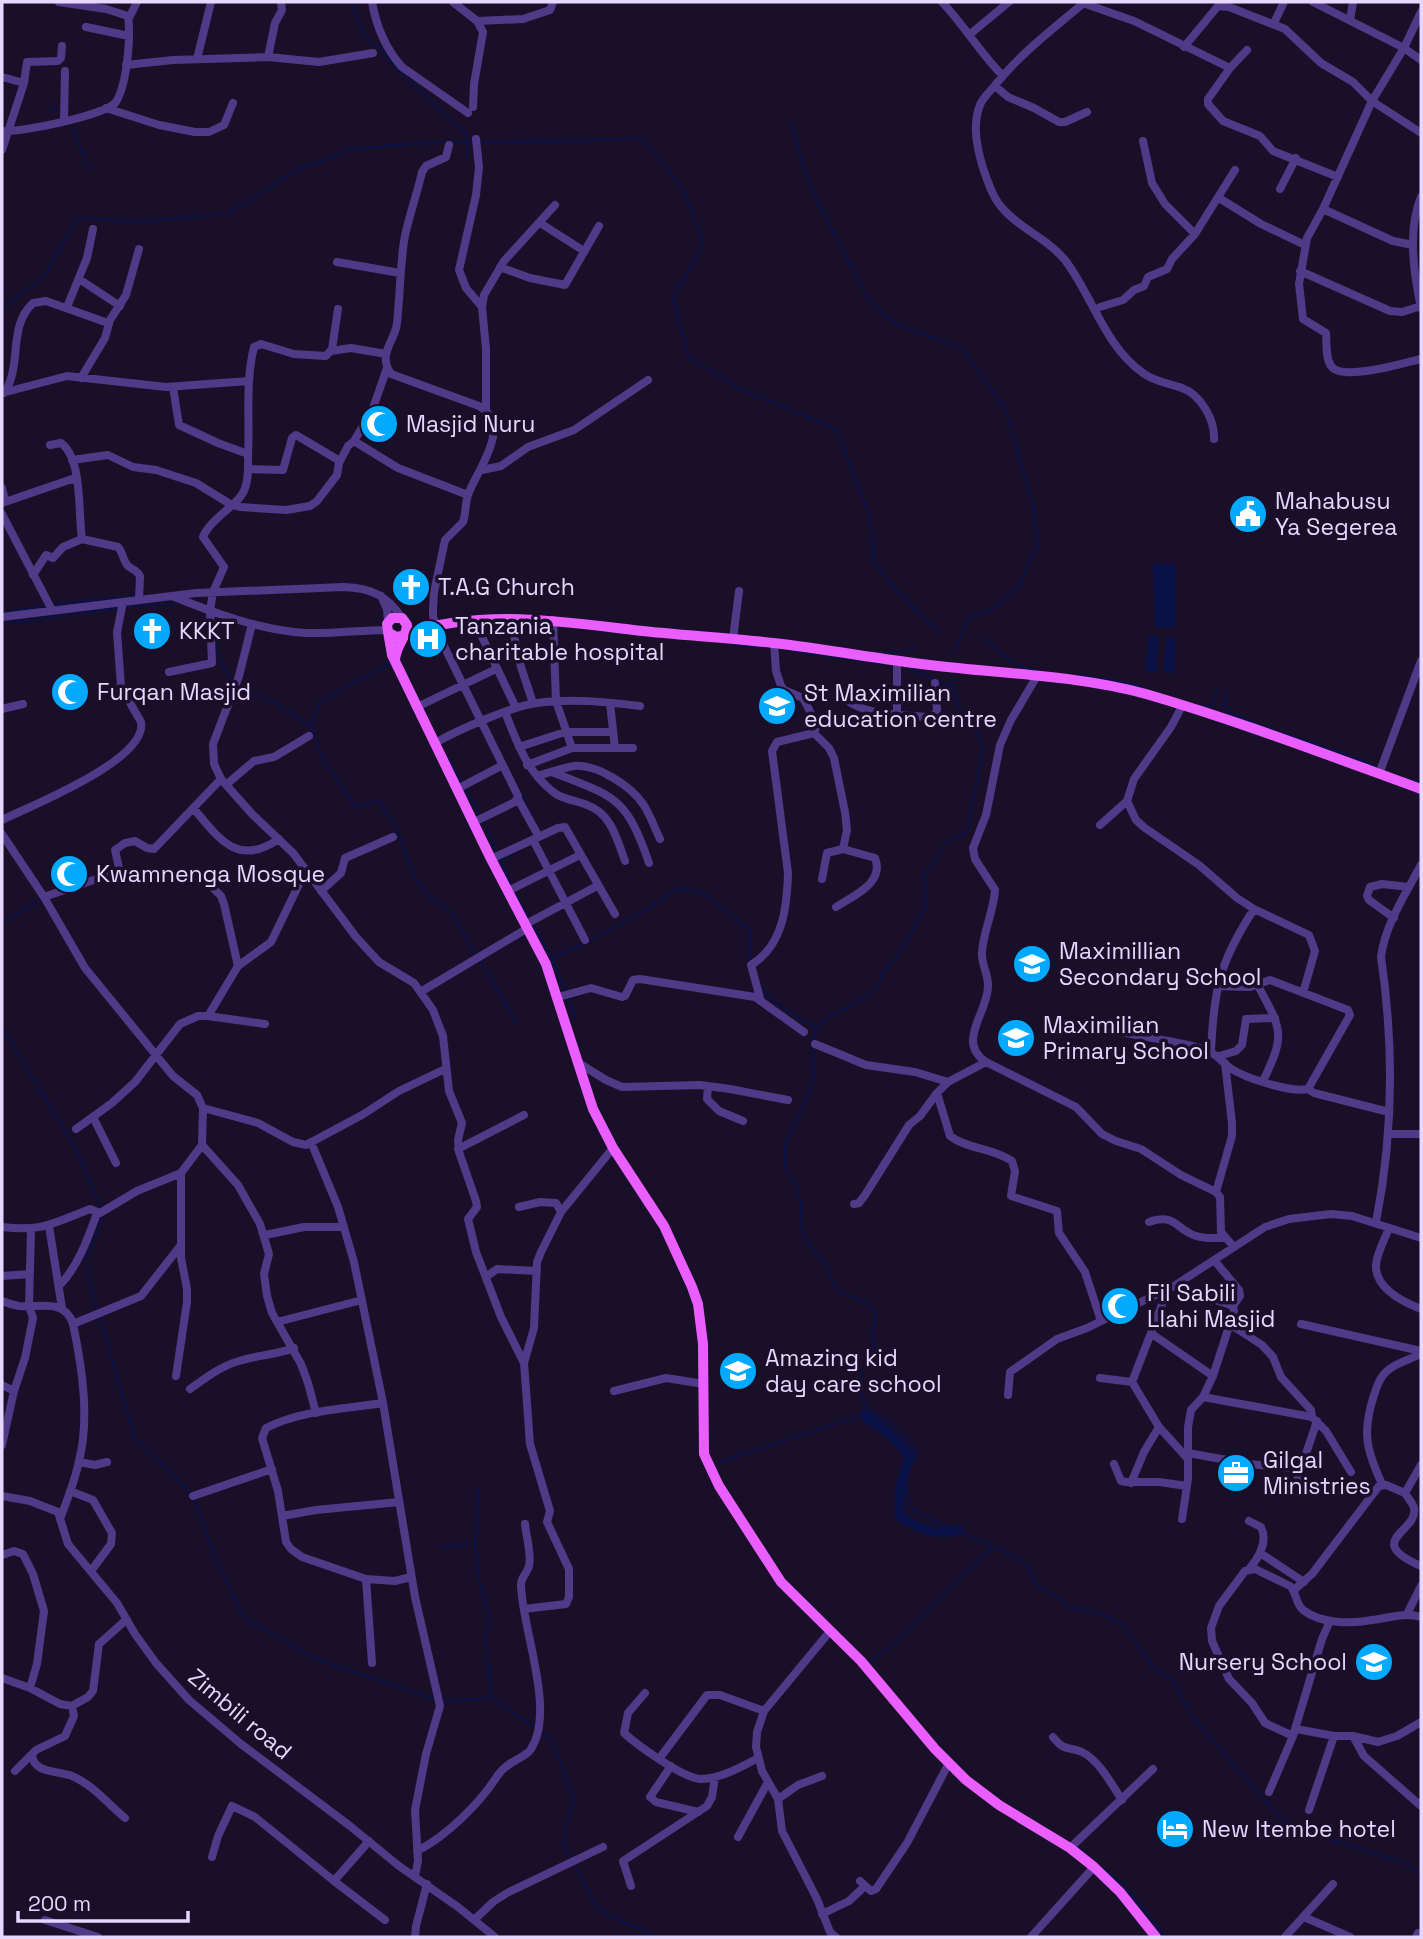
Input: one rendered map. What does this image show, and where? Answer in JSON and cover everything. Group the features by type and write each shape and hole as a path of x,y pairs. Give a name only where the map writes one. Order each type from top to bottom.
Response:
{"main road":[{"path":"434,625 394,617 388,628 390,650 491,859 546,964 593,1109 613,1148 664,1226 692,1287 698,1304 703,1344 704,1454 713,1474 781,1582 860,1661 934,1749 999,1805 1070,1847 1094,1867 1120,1892 1156,1937"},
{"path":"395,659 396,649 408,628 403,619"},
{"path":"388,628 393,637 434,625 474,620 554,620 774,643 1037,676 1144,694 1306,747 1421,789"}],"street":[{"path":"59,2 106,9 123,13 129,18"},
{"path":"6,131 64,121 106,108 117,100 126,65 129,18 137,2"},
{"path":"197,60 211,2"},
{"path":"268,57 275,23 282,10 281,2"},
{"path":"372,2 376,20 394,59 402,67 470,110 484,37 477,21 453,2"},
{"path":"477,21 523,19 550,10 553,2"},
{"path":"942,2 984,57 1003,76"},
{"path":"969,36 1009,2"},
{"path":"1214,439 1213,423 1199,401 1186,390 1142,373 1126,358 1104,329 1089,298 1054,247 1013,220 998,203 986,179 978,153 976,133 980,106 1003,76 1026,50 1083,2 1134,21 1230,68"},
{"path":"1274,23 1284,2"},
{"path":"1313,2 1404,48 1421,61"},
{"path":"1350,20 1353,2"},
{"path":"1184,47 1215,4 1274,23 1296,38 1321,64 1356,84 1372,100 1421,133"},
{"path":"1421,12 1404,48 1372,100 1323,209 1310,231 1305,245 1299,286 1303,319 1326,333 1328,359 1333,368 1348,373 1421,359"},
{"path":"86,27 129,36"},
{"path":"2,150 6,131 24,83 27,61 58,61 61,58 62,46"},
{"path":"1247,50 1208,99 1212,110 1223,121 1260,136 1271,150 1338,177"},
{"path":"126,65 173,60 268,57 318,62 373,53"},
{"path":"64,121 65,71"},
{"path":"2,77 24,83"},
{"path":"995,86 1008,97 1059,122 1087,112"},
{"path":"106,108 159,125 206,133 224,125 233,103"},
{"path":"476,139 479,167 476,195 459,270 466,288 482,307"},
{"path":"1143,141 1152,183 1165,204 1195,234"},
{"path":"449,145 447,156 426,166 422,172 406,231 397,326 386,348 387,368 391,374 409,383 486,411"},
{"path":"1280,189 1296,158"},
{"path":"1100,307 1123,300 1135,289 1144,287 1148,277 1167,269 1172,258 1195,234 1235,170"},
{"path":"1300,271 1390,311 1402,312 1421,307 1413,245 1416,214 1421,197"},
{"path":"1219,198 1261,224 1305,245"},
{"path":"555,205 500,267 485,290 482,307 486,349 486,411 492,422 492,440 482,470 468,495 462,525 447,537 441,553 434,592 433,617 434,625 462,685 503,765 550,871 585,940"},
{"path":"1323,209 1393,241 1413,245"},
{"path":"540,223 584,251"},
{"path":"500,267 530,278 565,285 599,226"},
{"path":"67,307 89,251 93,229"},
{"path":"82,378 105,338 108,323 127,293 139,249"},
{"path":"337,262 400,274"},
{"path":"79,279 120,306"},
{"path":"3,393 10,379 22,316 29,307 40,300 108,323"},
{"path":"169,672 212,663 210,611 213,592 224,566 203,537 206,530 243,493 248,470 251,357 256,344 294,354 326,356 331,351 338,309"},
{"path":"331,351 351,348 386,354"},
{"path":"72,460 108,455 133,467 156,470 196,483 230,504 286,510 310,506 336,477 348,445 354,441 372,411 387,368"},
{"path":"3,393 56,378 173,387 249,381"},
{"path":"482,470 501,466 528,447 574,430 648,380"},
{"path":"173,387 179,425 248,454"},
{"path":"248,470 283,470 295,435 305,438 340,461"},
{"path":"354,441 398,468 468,495"},
{"path":"50,445 57,442 69,450 81,512 82,539"},
{"path":"2,488 3,502 72,479 76,481"},
{"path":"2,514 52,610"},
{"path":"33,575 46,555 53,558 63,547 82,539 118,547 127,565 139,572 139,600"},
{"path":"2,617 213,592 360,587 380,594 395,607 403,619"},
{"path":"733,639 739,591"},
{"path":"172,596 253,624 305,633 388,628 387,609 380,594"},
{"path":"2,820 103,770 140,734 141,722 121,687 117,632 123,602"},
{"path":"510,618 521,667 533,703"},
{"path":"474,620 516,708"},
{"path":"554,620 556,701 572,748"},
{"path":"253,624 239,676 213,744 214,764 224,782 306,870 356,937 379,962 406,977 422,991 443,1036 449,1091 462,1123 458,1149 477,1207 469,1216 468,1222 501,1317 524,1363"},
{"path":"774,643 780,686 800,696 804,701 817,725 814,733"},
{"path":"897,660 897,715"},
{"path":"1379,774 1421,661"},
{"path":"417,707 496,669"},
{"path":"1037,676 1011,720 1000,745 986,815 973,848 975,859 995,890 982,955 989,988 973,1040 973,1049 976,1055 986,1062 1076,1107 1102,1134 1141,1149 1181,1175 1216,1192 1220,1198 1221,1232 1233,1246"},
{"path":"838,692 850,704 897,715 935,715 935,683"},
{"path":"435,743 505,712 533,703 556,701 640,706"},
{"path":"610,703 615,748"},
{"path":"2,709 23,704"},
{"path":"1100,825 1128,801 1134,779 1171,727 1182,706"},
{"path":"505,712 527,765 561,797 598,810 607,819 625,861"},
{"path":"519,747 565,732 613,733"},
{"path":"814,733 835,758 847,830 843,849"},
{"path":"760,998 751,965 770,949 781,925 788,893 788,873 772,751 777,742 814,733"},
{"path":"44,897 114,873 119,868 114,853 125,843 135,841 146,848 155,849 224,782 254,761 274,757 310,737"},
{"path":"527,765 572,748 633,748"},
{"path":"457,789 503,765"},
{"path":"537,776 575,766 616,780 634,793 644,805 660,839"},
{"path":"552,772 604,793 624,808 639,833 649,863"},
{"path":"474,822 518,799"},
{"path":"1128,801 1136,820 1199,865 1237,898 1254,909 1309,934 1314,957 1303,993"},
{"path":"194,809 220,839 234,850 266,848 279,839"},
{"path":"491,859 562,826 565,827 615,914"},
{"path":"2,834 44,897 85,968 173,1076 197,1095 203,1108 202,1145 181,1174 137,1191 97,1213 75,1263 59,1286"},
{"path":"321,891 341,873 345,858 393,837"},
{"path":"822,879 827,853 843,849 875,858 877,872 872,883 836,907"},
{"path":"508,891 580,855"},
{"path":"1376,1222 1390,1134 1388,1040 1381,957 1394,918 1421,865"},
{"path":"208,1016 238,966 271,942 306,870"},
{"path":"206,881 221,896 238,966"},
{"path":"1394,918 1369,900 1367,896 1370,887 1382,884 1409,887"},
{"path":"422,991 597,886"},
{"path":"1216,1192 1232,1123 1218,1057 1217,986 1234,939 1254,909"},
{"path":"558,997 591,988 622,997 635,979 760,998 804,1032"},
{"path":"1217,986 1242,988 1270,980 1345,1007 1350,1012 1308,1089"},
{"path":"1257,984 1275,1018 1279,1032 1278,1048 1263,1081"},
{"path":"76,1129 135,1082 180,1024 198,1016 208,1016 265,1024"},
{"path":"1218,1057 1236,1051 1242,1045 1246,1019 1275,1018"},
{"path":"1118,1031 1218,1057 1239,1073 1263,1081 1298,1090 1308,1089 1314,1093 1389,1112"},
{"path":"815,1044 866,1065 915,1072 948,1082"},
{"path":"577,1062 622,1087 708,1086 788,1100"},
{"path":"854,1204 859,1203 865,1195 909,1125 920,1116 937,1093 948,1082 986,1062"},
{"path":"203,1108 258,1123 293,1142 306,1144 362,1115 399,1091 445,1069"},
{"path":"708,1086 708,1102 719,1111 743,1121"},
{"path":"937,1093 950,1136 966,1144 999,1153 1012,1161 1015,1171 1011,1196 1057,1211 1059,1233 1084,1272 1101,1321"},
{"path":"458,1149 524,1115"},
{"path":"93,1117 116,1163"},
{"path":"1390,1134 1421,1134"},
{"path":"311,1142 326,1174 344,1227 362,1300 383,1403 411,1577 440,1706 417,1796 414,1823 418,1865 415,1876"},
{"path":"202,1145 242,1190 265,1235 269,1254 264,1274 272,1313 294,1348 308,1382 316,1413"},
{"path":"524,1609 566,1604 569,1579 566,1560 548,1522 550,1511 530,1444 524,1363 534,1328 537,1271 541,1252 561,1212 613,1148"},
{"path":"176,1376 187,1302 182,1270 181,1174"},
{"path":"519,1208 550,1201 556,1203 561,1212"},
{"path":"2,1227 31,1230 49,1226 90,1209 97,1213"},
{"path":"1009,1395 1010,1372 1057,1339 1171,1287 1265,1227 1289,1219 1331,1214 1376,1222 1421,1238"},
{"path":"1149,1222 1167,1219 1196,1237 1225,1238"},
{"path":"49,1226 62,1308"},
{"path":"265,1235 304,1227 344,1227"},
{"path":"1389,1228 1377,1265 1378,1276 1396,1297 1421,1309"},
{"path":"2,1445 3,1431 33,1318 29,1306 31,1230"},
{"path":"73,1324 141,1296 181,1245"},
{"path":"1182,1519 1187,1486 1188,1427 1191,1410 1203,1397 1213,1377 1234,1316 1233,1307 1240,1296 1239,1290 1213,1260"},
{"path":"486,1277 497,1269 537,1271"},
{"path":"2,1276 30,1274"},
{"path":"1171,1287 1233,1307"},
{"path":"1132,1382 1171,1287"},
{"path":"277,1322 362,1300"},
{"path":"2,1301 62,1308 70,1315 73,1324 82,1400 82,1446 60,1519"},
{"path":"1301,1324 1421,1352"},
{"path":"1231,1325 1262,1345 1273,1357 1281,1377 1311,1410 1351,1472"},
{"path":"1152,1334 1213,1377"},
{"path":"190,1389 209,1375 238,1361 294,1348"},
{"path":"1421,1352 1388,1369 1380,1379 1367,1418 1371,1458 1382,1484 1405,1493 1414,1507 1399,1535 1395,1549 1397,1554 1421,1566"},
{"path":"614,1391 666,1378 704,1384"},
{"path":"1100,1378 1132,1382"},
{"path":"1132,1382 1159,1427 1188,1456 1302,1469"},
{"path":"2,1385 14,1391"},
{"path":"1203,1397 1315,1419"},
{"path":"383,1403 316,1413 266,1428 262,1438 272,1469 286,1542 291,1549 302,1557 366,1579 395,1581 411,1577"},
{"path":"1293,1492 1315,1419"},
{"path":"1131,1483 1144,1452 1159,1427"},
{"path":"79,1462 95,1465 107,1462"},
{"path":"1114,1464 1121,1480 1187,1486"},
{"path":"1405,1493 1421,1465"},
{"path":"193,1496 272,1469"},
{"path":"1294,1590 1327,1556 1367,1500 1382,1484"},
{"path":"70,1491 93,1500 113,1533 111,1544 91,1571"},
{"path":"2,1496 53,1509 58,1512 60,1519"},
{"path":"282,1516 399,1502"},
{"name":"Zimbili road","path":"60,1519 68,1544 117,1603 156,1662 189,1700 242,1744 495,1937"},
{"path":"1249,1521 1264,1530 1260,1553 1219,1606 1211,1628 1212,1641 1228,1679 1252,1703 1265,1723 1294,1732 1353,1736 1378,1742 1404,1733 1421,1722"},
{"path":"417,1851 429,1845 484,1797 509,1762 531,1749 539,1721 539,1692 521,1581 529,1565 525,1524"},
{"path":"2,1555 15,1551 23,1554 33,1574 44,1611 37,1664 30,1688"},
{"path":"1260,1553 1304,1582"},
{"path":"1250,1568 1294,1590 1298,1605 1303,1610 1329,1621 1371,1621 1407,1614 1421,1617"},
{"path":"366,1579 372,1663"},
{"path":"1407,1614 1421,1587"},
{"path":"3,1680 72,1706 93,1691 99,1644 126,1620"},
{"path":"1269,1792 1294,1732 1329,1621"},
{"path":"831,1630 764,1711 757,1732 756,1747 768,1782 778,1799 782,1830 813,1890 830,1931 836,1937"},
{"path":"645,1693 628,1713 624,1733 671,1766 693,1778 715,1777 758,1758"},
{"path":"659,1759 707,1695 720,1695 764,1711"},
{"path":"15,1771 36,1750 65,1736 74,1716 72,1706"},
{"path":"1308,1810 1334,1736"},
{"path":"1353,1736 1364,1756 1421,1806"},
{"path":"1052,1737 1061,1747 1082,1752 1098,1766 1122,1800"},
{"path":"32,1754 36,1766 70,1775 83,1782 125,1818"},
{"path":"822,1914 849,1901 863,1884 874,1891 895,1863 949,1763"},
{"path":"671,1766 650,1797 656,1802 698,1812"},
{"path":"1070,1847 1153,1769"},
{"path":"778,1799 798,1785 821,1776"},
{"path":"631,1886 623,1861 710,1802 715,1777"},
{"path":"738,1837 768,1782"},
{"path":"212,1857 232,1806 255,1817 385,1920"},
{"path":"334,1881 369,1840"},
{"path":"474,1920 507,1893 603,1847"},
{"path":"1031,1937 1094,1867"},
{"path":"415,1937 427,1884"},
{"path":"1285,1937 1333,1884"},
{"path":"1304,1917 1350,1937"},
{"path":"45,1920 99,1937"}],"shaded area":[{"path":"1153,564 1176,564 1176,628 1155,628"},
{"path":"1149,635 1159,637 1156,672 1145,672"},
{"path":"1167,637 1176,638 1174,673 1163,672"}],"waterway":[{"path":"352,2 364,37 379,47 398,70 467,134 467,159"},
{"path":"50,106 61,113"},
{"path":"792,124 802,163 815,197 870,302 896,324 961,348 1005,408 1033,505 1037,546 1021,585 994,608 969,618 954,652"},
{"path":"71,125 89,169"},
{"path":"480,143 643,138 682,188 704,243 673,299 689,357 740,389 836,429 870,517 874,563 902,597 939,632"},
{"path":"2,308 44,277 77,218 143,221 227,214 293,172 349,150 446,143"},
{"path":"452,143 474,143"},
{"path":"55,604 136,596"},
{"path":"126,607 180,603"},
{"path":"3,613 46,606"},
{"path":"2,624 117,608"},
{"path":"214,634 217,624 215,615"},
{"path":"980,637 1016,664 1034,670"},
{"path":"215,642 219,658 232,682"},
{"path":"732,644 771,648"},
{"path":"883,653 916,647"},
{"path":"793,651 863,661"},
{"path":"869,662 882,664"},
{"path":"390,663 319,702 311,727 323,760 355,806 379,801 397,830 415,878 432,899 451,912 475,953"},
{"path":"910,668 952,688"},
{"path":"1078,675 1145,688"},
{"path":"950,680 962,715 978,734 983,748 967,831 945,844 934,862 924,871 926,895 923,911 898,956 885,967 877,988 826,1019 814,1032 814,1070 809,1094 785,1144 785,1167 795,1183 801,1203 801,1223 805,1240 825,1263 835,1287 870,1304 876,1316 872,1333 874,1345 862,1373 863,1399 870,1412 893,1424 914,1445 917,1455 909,1469 906,1483 914,1511 1014,1556 1028,1566 1037,1585 1073,1608 1098,1612 1124,1626 1152,1666 1172,1680 1195,1720 1280,1817 1316,1835 1405,1863 1421,1875"},
{"path":"239,688 267,699 310,726"},
{"path":"1203,707 1213,706 1217,690"},
{"path":"1226,691 1225,710 1243,719 1339,751 1377,767"},
{"path":"448,758 463,784"},
{"path":"1414,781 1421,783"},
{"path":"465,789 480,815"},
{"path":"521,794 532,817"},
{"path":"484,823 497,853"},
{"path":"501,860 514,853"},
{"path":"500,858 511,885"},
{"path":"588,942 649,908 678,888 702,892 750,930 750,961"},
{"path":"515,893 529,919"},
{"path":"2,923 40,900"},
{"path":"532,923 552,958 565,990"},
{"path":"553,957 583,944"},
{"path":"481,962 516,1022"},
{"path":"759,982 777,1003 817,1028"},
{"path":"569,999 575,1020"},
{"path":"2,1028 74,1145 96,1197 103,1206"},
{"path":"97,1309 86,1260 104,1214"},
{"path":"100,1318 135,1439 191,1493"},
{"path":"719,1462 870,1412"},
{"path":"865,1414 888,1432 910,1455 900,1493 901,1517 928,1530 958,1530"},
{"path":"478,1489 475,1544 478,1577 489,1615 486,1637 491,1696"},
{"path":"194,1498 216,1560 244,1618 314,1658 434,1699"},
{"path":"440,1547 474,1544"},
{"path":"867,1663 892,1646 993,1546"},
{"path":"443,1701 491,1698 536,1729"},
{"path":"540,1732 549,1738 558,1755 573,1798 563,1843 571,1858"},
{"path":"1075,1846 1123,1885 1166,1937"},
{"path":"574,1863 597,1909 656,1937"}],"place":[{"name":"Masjid Nuru","path":"379,424"},
{"name":"Mahabusu Ya Segerea","path":"1248,514"},
{"name":"T.A.G Church","path":"411,587"},
{"name":"KKKT","path":"152,631"},
{"name":"Tanzania charitable hospital","path":"428,639"},
{"name":"Furqan Masjid","path":"70,692"},
{"name":"St Maximilian education centre","path":"777,706"},
{"name":"Kwamnenga Mosque","path":"69,874"},
{"name":"Maximillian Secondary School","path":"1032,964"},
{"name":"Maximilian Primary School","path":"1016,1038"},
{"name":"Fil Sabili Llahi Masjid","path":"1120,1306"},
{"name":"Amazing kid day care school","path":"738,1371"},
{"name":"Gilgal Ministries","path":"1236,1473"},
{"name":"Nursery School","path":"1374,1662"},
{"name":"New Itembe hotel","path":"1175,1829"}]}
